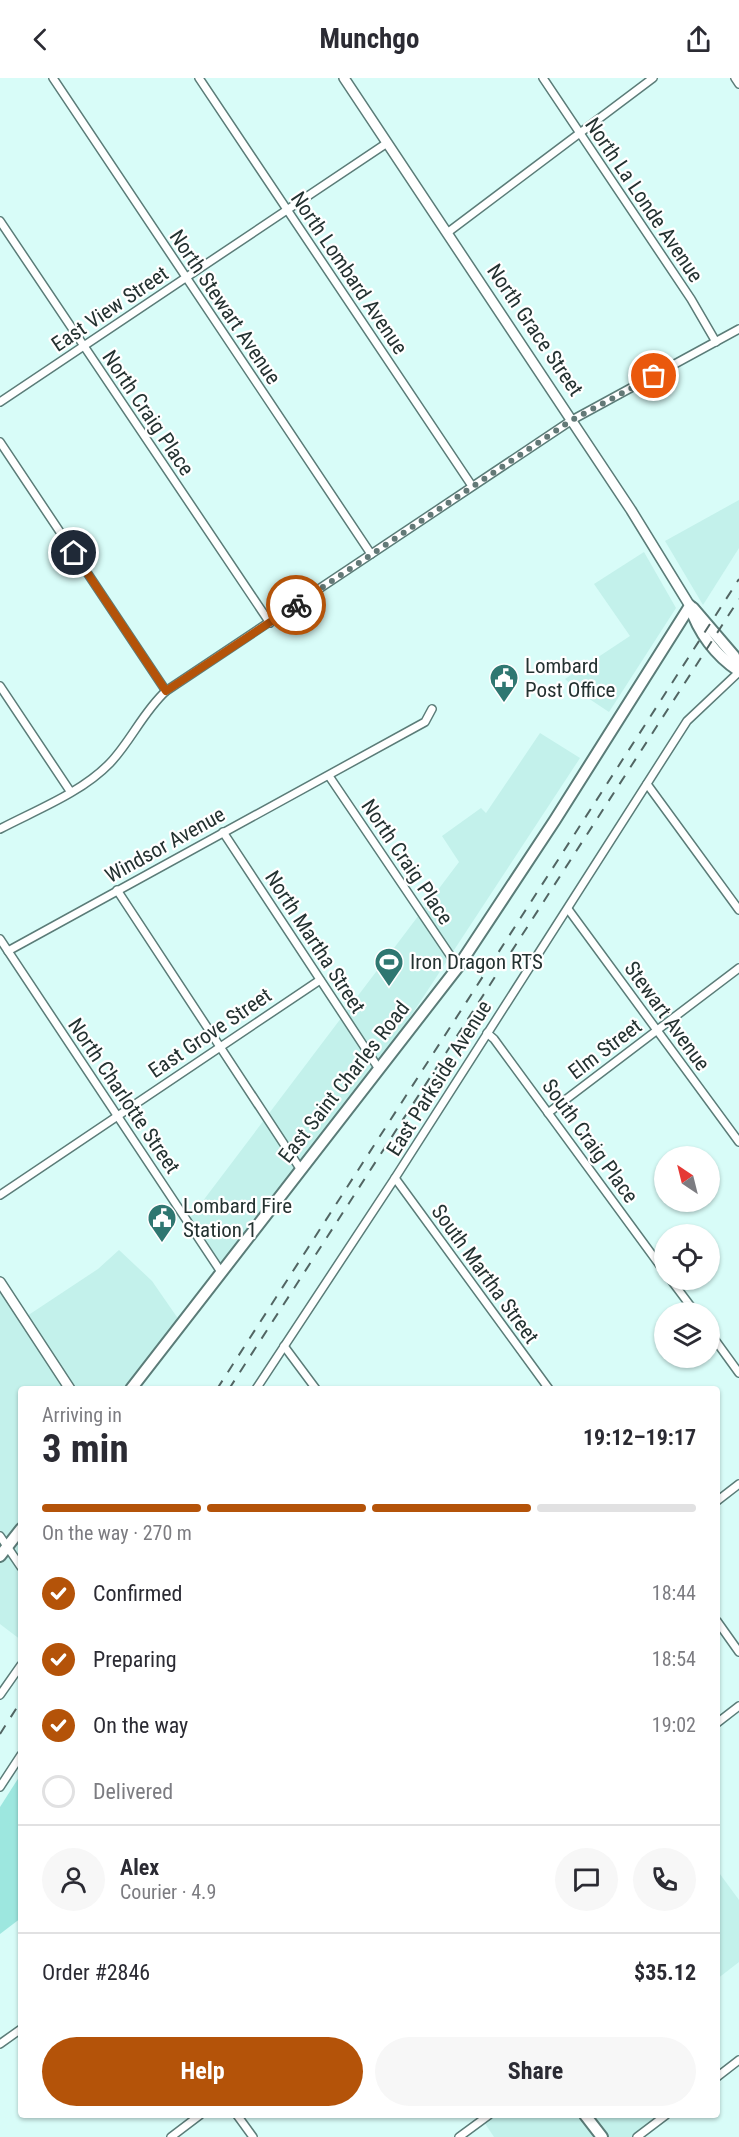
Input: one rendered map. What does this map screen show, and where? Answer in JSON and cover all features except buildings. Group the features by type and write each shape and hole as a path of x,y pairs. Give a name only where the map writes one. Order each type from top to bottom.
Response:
{"main road":[{"name":"North Grace Street","path":"690,606 697,627 727,663 739,671"},
{"name":"East Saint Charles Road","path":"133,1386 458,966 555,820 690,606"},
{"path":"4,1551 18,1533"},
{"path":"587,2118 602,2137"}],"street":[{"name":"North Stewart Avenue","path":"53,78 185,279 371,554"},
{"name":"North Lombard Avenue","path":"199,78 472,486"},
{"name":"North Grace Street","path":"344,78 572,420 690,606"},
{"name":"North La Londe Avenue","path":"543,78 691,299 716,342"},
{"path":"447,233 653,78"},
{"path":"735,78 739,84"},
{"name":"East View Street","path":"0,402 387,143"},
{"name":"North Craig Place","path":"0,221 270,623"},
{"path":"0,830 88,782 109,765 156,700 166,691 572,420 739,329"},
{"path":"0,442 166,691"},
{"name":"East Parkside Avenue","path":"258,1386 395,1178 687,721 739,671"},
{"path":"0,686 70,791"},
{"name":"Windsor Avenue","path":"8,951 425,722 432,710"},
{"name":"North Craig Place","path":"329,776 458,966"},
{"path":"647,784 739,910"},
{"name":"North Martha Street","path":"223,832 379,1069"},
{"path":"117,890 301,1170"},
{"name":"Stewart Avenue","path":"568,909 739,1142"},
{"name":"North Charlotte Street","path":"0,939 221,1272"},
{"name":"Elm Street","path":"548,1113 739,968"},
{"name":"East Grove Street","path":"0,1196 320,980"},
{"name":"South Craig Place","path":"486,1033 494,1039 654,1257"},
{"name":"South Martha Street","path":"395,1178 547,1386"},
{"path":"0,1282 68,1386"},
{"path":"284,1346 314,1386"},
{"path":"720,1347 739,1373"},
{"path":"720,1499 739,1484"},
{"path":"0,1536 4,1551 18,1564"},
{"path":"720,1625 739,1652"},
{"path":"0,1695 18,1669"},
{"path":"720,1721 739,1706"},
{"path":"0,1787 18,1760"},
{"path":"0,2044 18,2031"},
{"path":"720,2075 739,2060"},
{"path":"171,2137 196,2118"},
{"path":"239,2118 253,2137"},
{"path":"459,2137 485,2118"},
{"path":"637,2137 662,2118"}],"shaded area":[{"path":"739,500 739,548 703,605 665,541"},
{"path":"644,552 676,608 609,712 565,679 630,636 594,584"},
{"path":"540,733 580,758 376,1069 222,1265 190,1218 459,862 442,836 481,808 486,813"},
{"path":"119,1250 152,1281 179,1320 127,1386 18,1386 18,1526 0,1549 0,1276 27,1316 98,1269"},
{"path":"18,1538 18,1638 0,1624 0,1561"},
{"path":"18,1779 18,1920 0,1934 0,1807"},
{"path":"720,1874 739,1900 739,1962 720,1977"},
{"path":"490,2118 582,2118 596,2137 494,2137 484,2122"},
{"path":"593,2118 667,2118 642,2137 607,2137"}],"railway":[{"path":"219,1386 739,579"},
{"path":"231,1386 739,599"},
{"path":"0,1734 18,1706"}],"way so far":[{"path":"296,605 572,420 654,376"}],"place":[{"name":"Lombard Post Office","path":"504,704"},
{"name":"Iron Dragon RTS","path":"389,988"},
{"name":"Lombard Fire Station 1","path":"162,1244"}],"route":[{"path":"74,553 166,691 296,605"}]}
